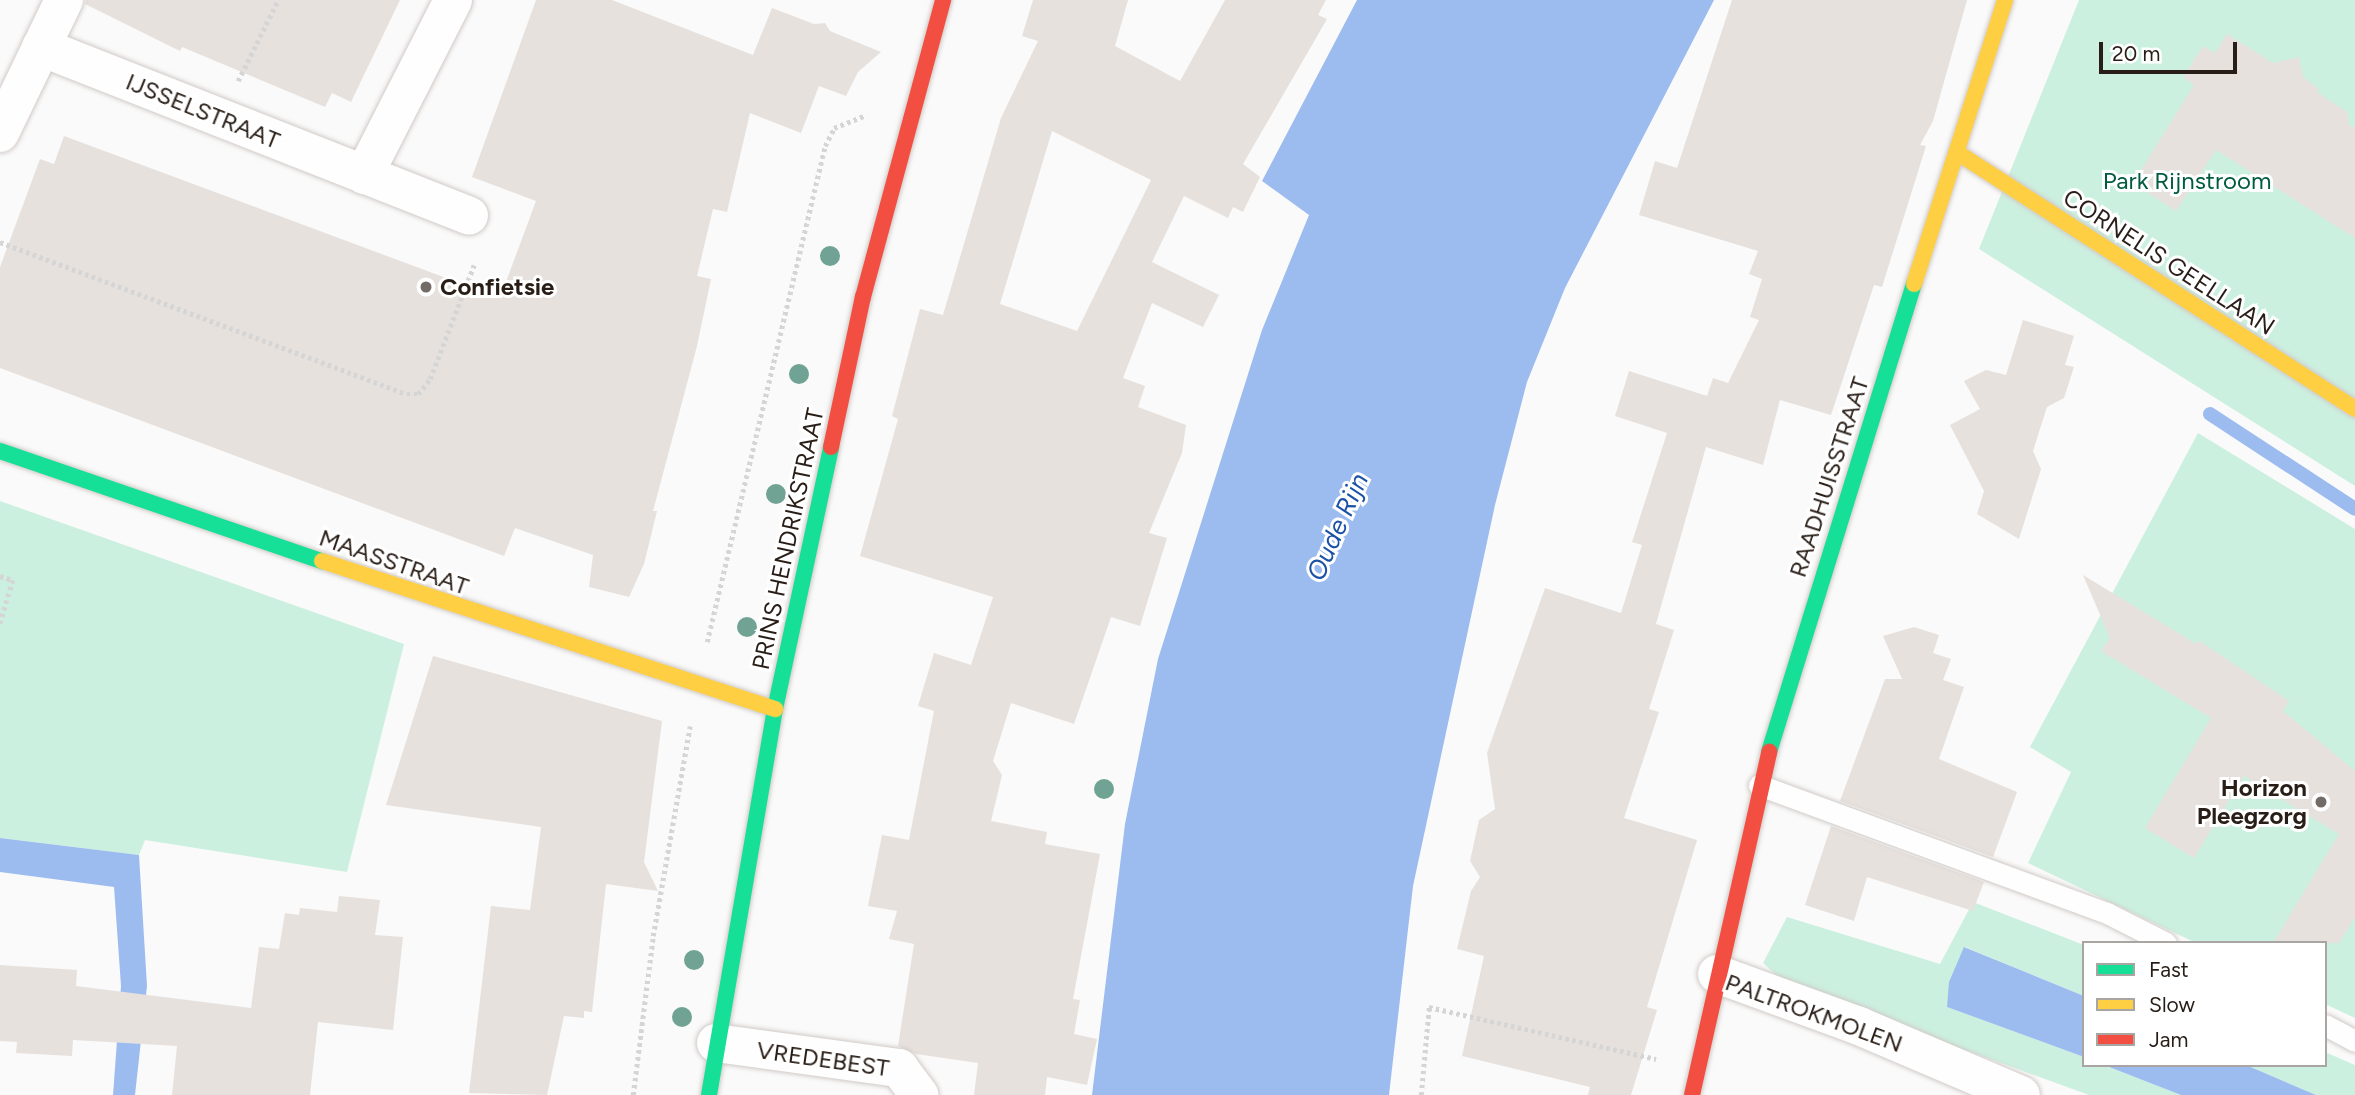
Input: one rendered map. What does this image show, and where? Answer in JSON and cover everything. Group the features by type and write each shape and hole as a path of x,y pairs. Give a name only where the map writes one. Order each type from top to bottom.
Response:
{"street":[{"path":"0,133 64,0"},
{"path":"364,174 453,0"},
{"name":"PRINS HENDRIKSTRAAT","path":"709,1095 775,709 863,297 943,0"},
{"name":"RAADHUISSTRAAT","path":"1717,974 1759,785 1832,540 2005,0"},
{"name":"IJSSELSTRAAT","path":"41,47 469,216"},
{"name":"CORNELIS GEELLAAN","path":"1958,153 2355,409"},
{"name":"MAASSTRAAT","path":"0,451 517,628 775,709"},
{"name":"PALTROKMOLEN","path":"1692,1095 1717,974 2021,1095"},
{"name":"VREDEBEST","path":"716,1043 900,1069 919,1095"}],"lane":[{"path":"1759,785 2107,913 2162,941"},
{"path":"2327,1026 2355,1041"}],"path":[{"path":"221,118 278,0"},
{"path":"633,1095 653,936 697,685 825,146 834,128 918,95"},
{"path":"0,242 407,394 418,394 430,379 474,265"},
{"path":"0,576 13,580 0,624"},
{"path":"1421,1095 1429,1007 1696,1068"}],"green space":[{"name":"Park Rijnstroom","path":"2079,0 2355,0 2355,486 1979,249"},
{"path":"2198,433 2355,529 2355,1018 2327,1005 2327,941 2192,941 2028,863 2071,772 2030,747"},
{"path":"0,501 404,644 347,872 145,840 139,855 0,838"},
{"path":"1973,902 2082,944 2082,995 1965,947 1947,1007 2082,1056 2082,1067 2109,1067 2181,1095 2089,1095 1787,985 1763,963 1787,917 1940,964"},
{"path":"2327,1053 2355,1065 2355,1095 2316,1095 2251,1067 2327,1067"}],"water":[{"name":"Oude Rijn","path":"1357,0 1714,0 1565,288 1527,382 1495,505 1413,886 1389,1095 1092,1095 1125,824 1158,659 1262,330 1309,215 1262,181"},
{"path":"0,838 139,855 147,986 135,1095 113,1095 121,986 114,887 0,872"},
{"path":"1964,947 2082,995 2082,1056 1947,1007 1949,982"},
{"path":"2109,1067 2251,1067 2316,1095 2181,1095"}],"building":[{"path":"86,0 400,0 351,102 332,93 325,107 182,47 180,51 85,4"},
{"path":"536,0 612,0 753,55 772,8 814,24 825,23 830,31 881,52 858,72 846,96 819,86 801,133 750,113 727,212 713,209 697,276 711,279 697,346 653,511 657,511 644,564 629,597 589,587 593,555 515,528 504,556 0,368 0,267 40,159 54,164 64,136 500,298 536,201 472,177"},
{"path":"1033,0 1128,0 1115,46 1180,81 1225,0 1326,0 1318,15 1327,19 1243,164 1260,177 1243,212 1233,207 1228,218 1184,196 1152,262 1219,295 1203,327 1152,303 1123,378 1145,386 1138,407 1186,425 1182,453 1149,533 1167,538 1140,626 1111,617 1074,724 1011,703 993,761 1002,775 991,821 1047,832 1045,844 1100,854 1073,999 1080,1000 1074,1034 1097,1039 1087,1085 1047,1077 1045,1095 974,1095 978,1063 916,1054 898,1046 914,944 889,939 897,911 868,906 882,835 909,840 934,711 918,706 934,653 971,665 993,597 860,556 898,419 892,416 920,309 943,315 1001,118 1038,41 1022,36","holes":["1052,131 1151,180 1077,331 1000,304"]},
{"path":"1732,0 1967,0 1933,121 1920,145 1926,146 1882,287 1874,285 1831,415 1780,400 1763,465 1706,447 1656,624 1674,630 1649,709 1659,712 1624,818 1697,840 1647,1007 1657,1010 1631,1095 1588,1095 1590,1087 1462,1056 1484,956 1457,949 1471,891 1480,877 1470,861 1479,820 1495,809 1487,753 1545,588 1621,613 1642,545 1632,542 1667,433 1615,416 1629,371 1707,396 1713,378 1728,383 1759,320 1750,317 1762,279 1749,274 1758,251 1639,215 1655,161 1677,168"},
{"path":"2227,34 2273,63 2299,57 2303,77 2319,89 2317,92 2347,112 2349,125 2355,128 2355,238 2216,150 2176,211 2133,183 2194,85 2183,77 2203,46 2215,53"},
{"path":"2023,320 2074,336 2065,365 2074,367 2064,398 2047,407 2039,432 2033,451 2041,469 2019,539 1977,514 1984,491 1950,425 1980,409 1964,381 1986,370 2006,375"},
{"name":"Horizon Pleegzorg","path":"2083,575 2196,644 2198,640 2289,701 2283,711 2355,771 2355,917 2339,943 2274,941 2339,834 2244,776 2194,858 2145,828 2211,718 2101,651 2110,638"},
{"path":"1914,627 1939,635 1933,653 1951,659 1943,680 1964,687 1939,759 2017,792 1993,857 1840,801 1885,679 1902,679 1883,636"},
{"path":"433,656 662,721 644,862 658,891 606,884 592,1012 584,1011 584,1018 564,1016 547,1095 469,1093 491,906 530,910 541,827 386,805"},
{"path":"1831,826 1984,882 1973,911 1867,877 1854,921 1805,905"},
{"path":"339,896 380,900 375,935 403,937 393,1030 318,1022 310,1095 172,1095 177,1046 73,1040 72,1056 16,1053 17,1042 0,1041 0,965 77,970 76,986 251,1008 259,947 279,949 285,913 299,915 300,908 337,912"}],"waterway":[{"path":"2210,414 2355,509"}],"traffic: fast":[{"path":"1769,752 1914,284"},
{"path":"709,1095 775,709 831,447"},
{"path":"0,451 322,561"}],"traffic: slow":[{"path":"1914,284 2005,0"},
{"path":"1958,153 2355,409"},
{"path":"322,561 775,709"}],"traffic: jam":[{"path":"831,447 863,297 943,0"},
{"path":"1692,1095 1769,752"}],"place":[{"name":"Confietsie","path":"426,287"},
{"name":"Horizon Pleegzorg","path":"2321,802"}]}
